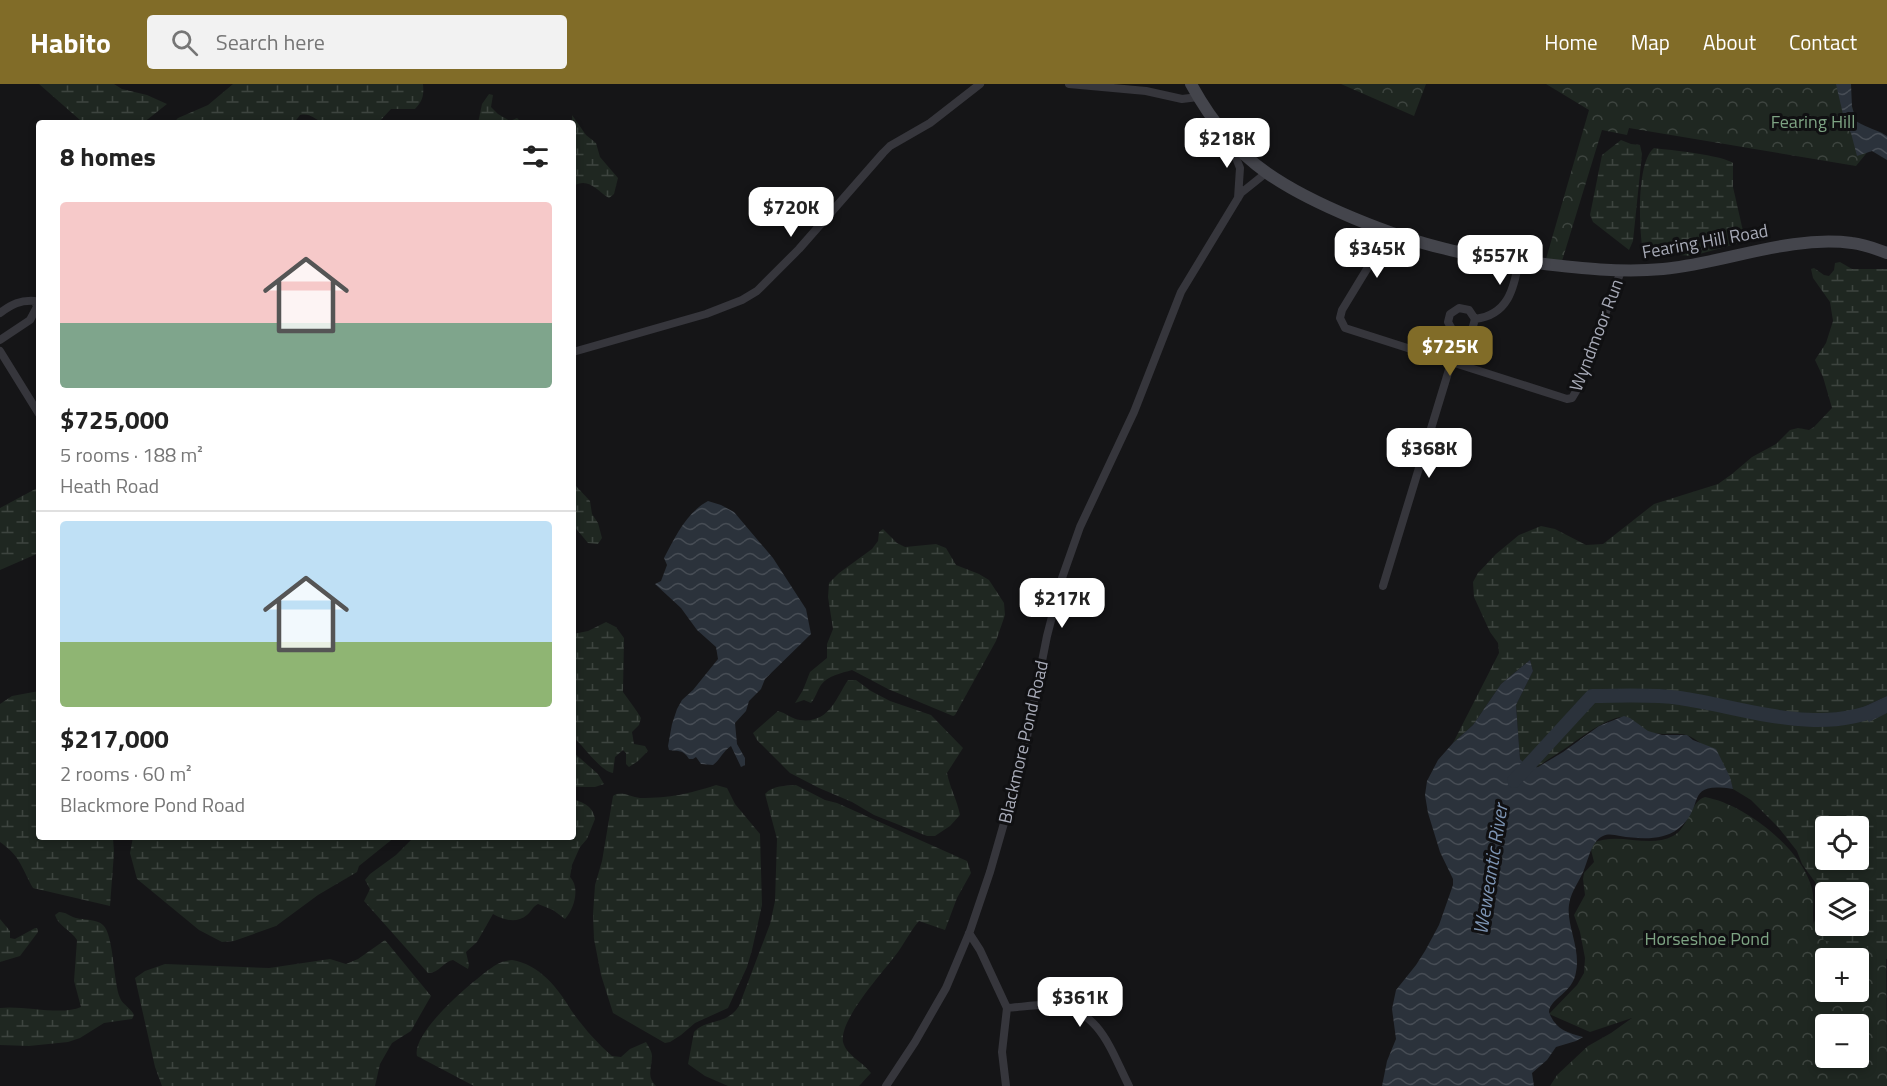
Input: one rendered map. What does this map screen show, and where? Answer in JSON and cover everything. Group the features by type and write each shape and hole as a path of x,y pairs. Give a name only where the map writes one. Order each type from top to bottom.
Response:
{"main road":[{"name":"Fearing Hill Road","path":"1191,84 1198,98 1226,137 1266,173 1327,206 1447,250 1621,271 1677,267 1818,241 1854,243 1887,253"}],"street":[{"path":"576,351 706,314 742,300 757,291 799,249 890,146 930,123 980,84"},
{"path":"1069,84 1146,91 1182,99 1198,98"},
{"name":"Blackmore Pond Road","path":"1226,137 1240,168 1238,198"},
{"name":"Blackmore Pond Road","path":"886,1086 946,988 969,933 1008,816 1023,758 1047,636 1062,578 1080,527 1134,412 1181,292 1238,198 1266,173"},
{"path":"1383,586 1451,363 1350,331 1341,323 1342,310 1390,231"},
{"path":"1474,319 1491,315 1504,304 1512,290 1519,260"},
{"name":"Wyndmoor Run","path":"1451,363 1561,398 1572,398 1578,388 1621,271"},
{"path":"0,313 23,300 35,301 36,304"},
{"path":"0,340 30,320 36,309"},
{"path":"0,351 36,409"},
{"path":"969,933 981,950 1007,1008 1002,1052 1006,1086"},
{"path":"1007,1008 1055,1005 1081,1012 1102,1033 1129,1086"}],"green space":[{"path":"39,84 114,84 122,89 147,95 167,104 147,120 80,120"},
{"path":"233,84 423,84 421,100 415,109 391,109 381,120 318,120 300,115 296,120 176,120 208,105"},
{"path":"1341,84 1426,84 1414,116"},
{"name":"Fearing Hill","path":"1546,84 1846,84 1858,128 1883,133 1856,166 1629,128 1627,135 1602,130 1562,261 1546,259 1589,110"},
{"path":"489,94 493,95 491,107 508,120 479,120 482,104"},
{"path":"576,121 586,135 596,143 600,157 618,178 614,194 609,198 588,184 576,185"},
{"path":"1621,140 1640,145 1642,154 1633,241 1629,250 1593,222 1590,215 1602,155"},
{"path":"1654,148 1707,155 1733,163 1733,187 1743,231 1743,241 1692,256 1643,252 1640,197 1644,167"},
{"path":"1840,262 1852,269 1887,269 1887,696 1859,709 1876,717 1887,713 1887,959 1869,956 1869,948 1818,947 1812,927 1815,920 1815,936 1869,936 1869,882 1815,882 1802,864 1797,851 1778,827 1751,800 1733,789 1715,757 1693,738 1681,734 1649,732 1630,719 1621,717 1590,731 1539,766 1529,769 1520,759 1516,705 1533,671 1530,660 1501,684 1473,725 1453,743 1499,653 1498,643 1490,632 1474,597 1473,582 1478,573 1519,535 1541,526 1555,529 1586,545 1603,544 1654,504 1718,484 1752,457 1776,444 1790,430 1798,428 1809,430 1814,427 1832,408 1823,377 1815,360 1826,343 1833,321 1830,302 1813,278 1811,269 1814,268 1829,276 1834,270 1835,263"},
{"path":"576,486 590,501 592,514 598,523 602,538 598,544 588,543 576,529"},
{"path":"36,489 36,554 0,570 0,508"},
{"path":"883,529 897,543 905,547 936,544 946,548 956,565 989,580 1004,603 1005,615 996,641 953,716 888,689 852,670 827,679 811,703 804,700 795,703 810,672 827,658 827,644 833,629 828,597 829,583 872,549 878,541 879,532"},
{"path":"606,622 616,627 624,638 623,692 641,718 639,725 632,732 634,744 645,746 648,751 629,767 626,764 626,753 623,750 615,757 613,773 603,768 576,740 576,633 588,631"},
{"path":"848,680 856,680 890,701 931,715 963,748 947,773 960,815 950,826 935,836 927,836 874,815 790,773 757,740 753,733 778,711 800,720 818,718 825,714 835,702"},
{"path":"36,692 36,840 113,840 110,906 33,888 17,858 0,842 0,704 12,696"},
{"path":"576,755 598,774 604,784 595,787 576,787"},
{"path":"716,785 727,788 735,804 760,834 762,905 747,967 728,1008 695,1023 681,1035 665,1043 613,1013 601,975 594,939 595,885 602,861 613,796 626,794 640,798 670,796"},
{"path":"796,785 825,800 837,803 967,861 971,873 957,898 945,930 919,921 864,995 848,1021 844,1032 845,1047 871,1073 859,1086 728,1086 705,1076 688,1064 694,1032 705,1025 728,1017 739,1006 770,924 775,901 777,839 765,794 775,787"},
{"name":"Horseshoe Pond","path":"1705,797 1737,809 1769,830 1797,858 1812,889 1815,936 1842,945 1886,946 1887,1086 1550,1086 1557,1075 1588,1046 1632,1018 1590,1032 1549,1014 1577,985 1584,973 1585,958 1574,915 1585,895 1584,873 1594,862 1591,850 1593,843 1613,839 1663,840 1673,836 1683,827 1696,804"},
{"path":"576,800 590,808 595,819 572,865 570,877 575,886 575,898 565,919 553,910 538,904 527,915 519,919 506,919 493,914 477,942 466,952 468,969 453,960 435,972 428,973 364,901 370,889 365,880 411,840 576,840"},
{"path":"132,840 391,840 359,866 357,872 318,895 276,926 234,941 222,942 199,930 137,879 130,853"},
{"path":"59,912 97,922 107,930 120,998 134,1015 132,1019 104,1023 80,1038 68,1042 29,1046 0,1045 0,1008 63,1011 81,1007 74,981 77,940 57,919 55,915"},
{"path":"0,919 10,931 10,938 15,939 35,928 38,932 20,956 0,962"},
{"path":"385,940 431,996 411,1031 392,1043 380,1064 375,1086 162,1086 155,1067 135,978 145,971 165,964 269,968 330,959 346,964 358,959"},
{"path":"512,960 531,966 547,978 585,1028 612,1056 621,1057 630,1049 646,1042 652,1054 650,1075 656,1086 474,1086 417,1056 418,1046 424,1034 446,1007 494,966"}],"water":[{"path":"1836,84 1851,84 1852,107 1856,121 1887,136 1887,160 1872,151 1857,156 1851,133 1845,123"},
{"path":"708,501 734,512 773,558 806,609 811,634 765,679 761,689 749,701 746,711 735,723 737,744 745,758 745,765 741,767 731,746 713,765 701,764 696,757 689,759 683,752 669,750 668,746 672,724 682,700 718,659 716,647 697,630 681,608 655,584 661,581 667,565 664,558 682,526"},
{"path":"1530,660 1533,671 1516,705 1520,759 1529,768 1538,767 1599,726 1624,716 1648,731 1662,735 1687,735 1693,740 1716,749 1730,777 1733,789 1717,788 1701,792 1687,821 1665,836 1635,838 1612,834 1599,838 1594,845 1569,905 1577,954 1576,972 1571,985 1553,1003 1549,1012 1555,1023 1562,1029 1583,1037 1556,1047 1547,1060 1532,1073 1534,1086 1382,1086 1387,1061 1396,1039 1392,1009 1396,990 1425,951 1439,925 1453,885 1453,879 1440,852 1428,813 1425,795 1427,781 1438,760 1473,725 1501,684"},
{"path":"1887,696 1887,713 1869,722 1859,709"}],"waterway":[{"name":"Weweantic River","path":"1514,781 1592,696 1680,698 1784,718 1810,720 1862,715 1887,705"}]}
